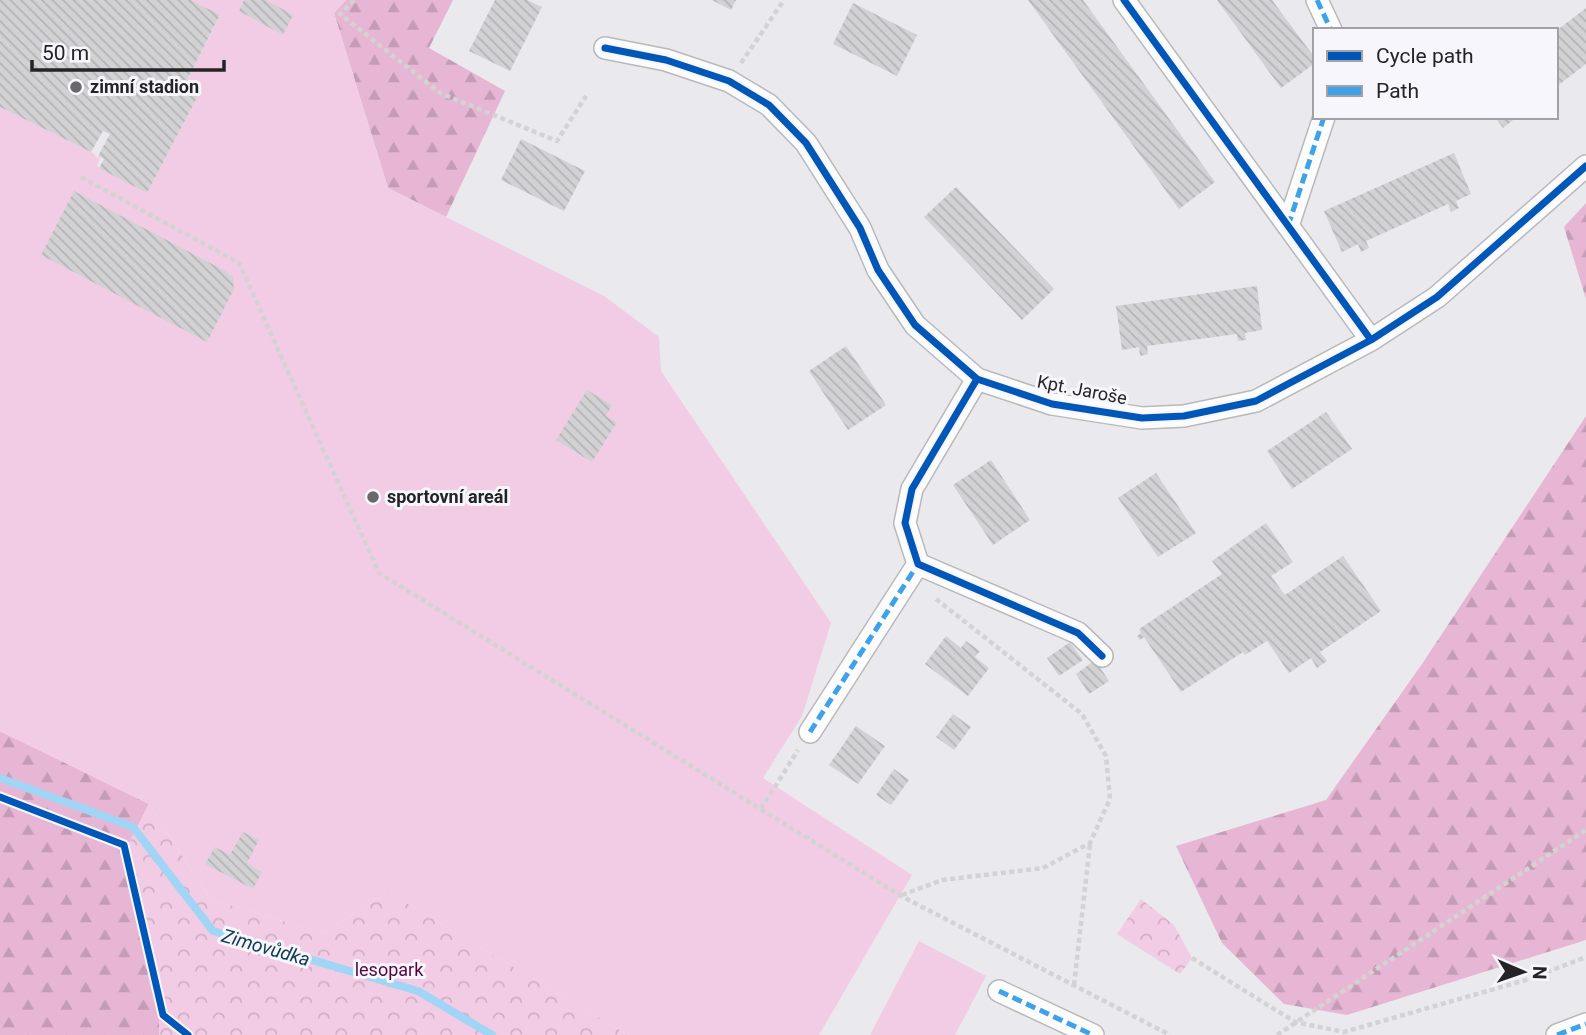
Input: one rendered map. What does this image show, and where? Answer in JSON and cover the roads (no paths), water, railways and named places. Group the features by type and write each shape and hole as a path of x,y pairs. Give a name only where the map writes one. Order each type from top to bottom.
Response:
{"street":[{"path":"1124,0 1371,340"},
{"path":"1317,0 1330,28"},
{"name":"Kpt. Jaroše","path":"605,48 666,60 730,81 769,106 806,144 860,228 878,270 915,325 977,379 1052,404 1142,418 1184,416 1256,401 1371,340 1437,297 1586,166"},
{"path":"1288,226 1323,119"},
{"path":"810,732 914,571 905,523 912,489 977,379"},
{"path":"914,571 1078,633 1102,656"},
{"path":"999,991 1093,1035"},
{"path":"1557,1035 1584,1028"}],"waterway":[{"name":"Zimovůdka","path":"0,778 133,827 213,931 418,991 492,1035"}],"place":[{"name":"zimní stadion","path":"76,87"},
{"name":"sportovní areál","path":"373,497"}],"park label":[{"name":"lesopark","path":"389,970"}]}
